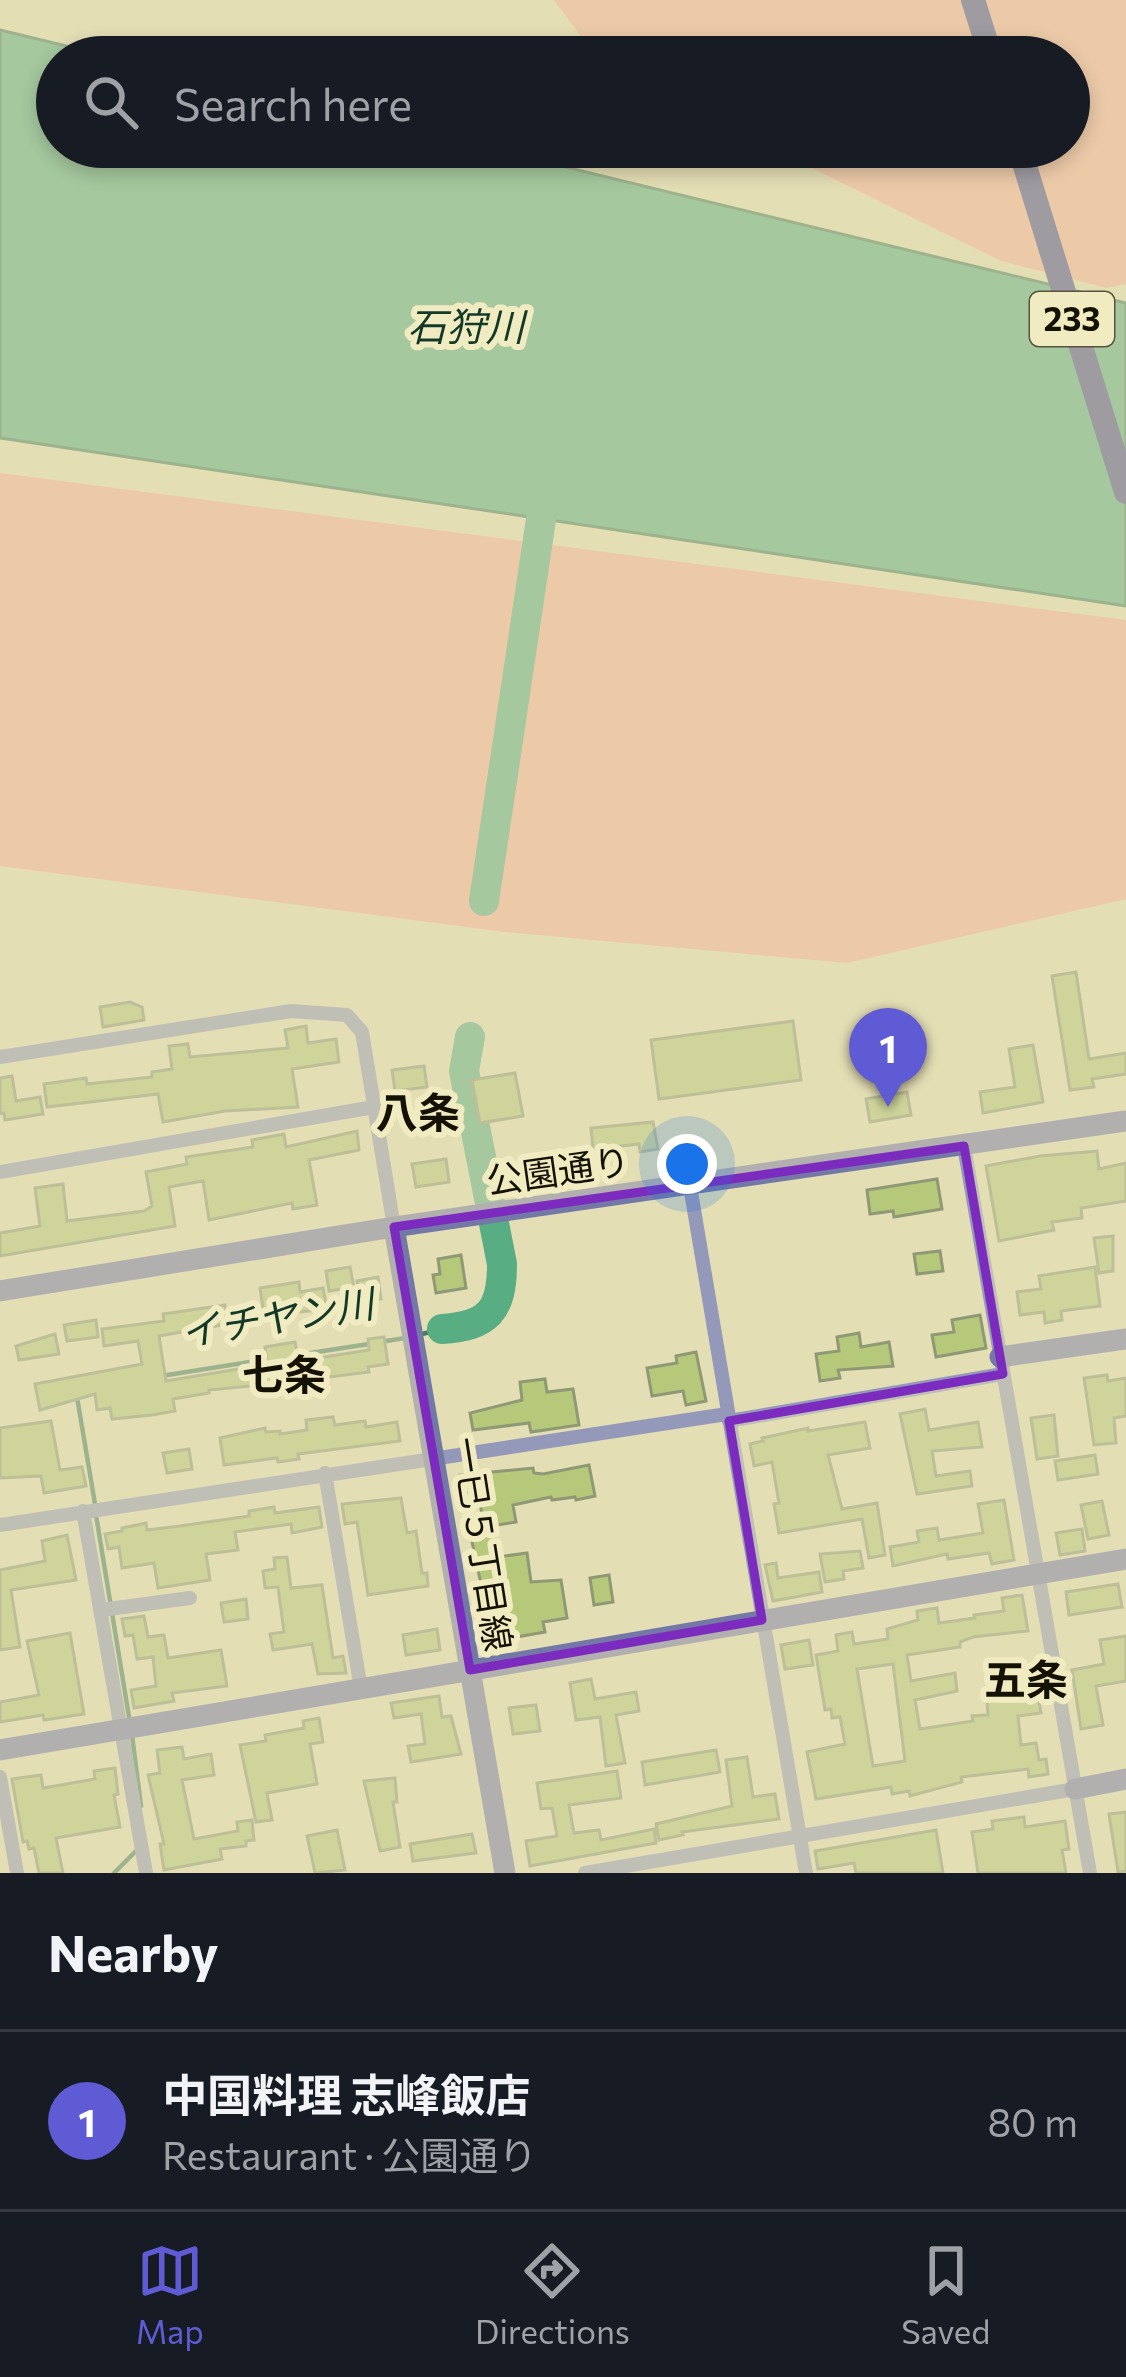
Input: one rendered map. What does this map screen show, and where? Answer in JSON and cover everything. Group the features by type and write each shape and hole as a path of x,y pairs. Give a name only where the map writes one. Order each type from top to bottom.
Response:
{"highway":[{"path":"973,0 984,36"},
{"name":"233","path":"1026,168 1126,492"}],"street":[{"path":"0,1058 291,1011 347,1015 362,1032 394,1227"},
{"path":"0,1172 374,1107"},
{"name":"公園通り","path":"0,1291 394,1227 1126,1121"},
{"path":"964,1146 1090,1873"},
{"path":"689,1186 806,1873"},
{"name":"一已５丁目線","path":"394,1227 505,1873"},
{"path":"0,1525 325,1473 728,1417 1126,1339"},
{"path":"325,1473 361,1689"},
{"path":"83,1511 146,1873"},
{"path":"0,1750 1126,1559"},
{"path":"101,1610 190,1598"},
{"path":"0,1777 17,1873"},
{"path":"585,1873 1126,1779"}],"highlighted area":[{"path":"964,1146 1003,1374 729,1421 762,1620 470,1670 394,1227"}],"shaded area":[{"path":"554,0 1126,0 1126,284 1107,288 1001,261 812,168 1090,168 1090,36 581,36"},
{"path":"0,473 1126,620 1126,899 847,963 505,932 0,866"}],"water":[{"name":"石狩川","path":"0,30 36,39 36,168 570,168 1126,303 1126,606 0,438"}],"building":[{"path":"1076,972 1089,1059 1126,1053 1126,1074 1092,1079 1094,1087 1070,1090 1052,976"},
{"path":"130,1002 142,1007 144,1020 103,1027 100,1007"},
{"path":"793,1021 801,1080 659,1099 651,1040"},
{"path":"306,1026 308,1043 336,1039 339,1062 292,1069 298,1107 225,1111 163,1122 158,1094 47,1107 44,1084 152,1077 152,1072 172,1069 169,1046 188,1044 190,1057 288,1048 285,1030"},
{"path":"1033,1045 1043,1102 983,1113 980,1092 1015,1087 1009,1049"},
{"path":"424,1066 427,1087 395,1091 392,1070"},
{"path":"515,1073 523,1116 480,1123 472,1080"},
{"path":"12,1076 16,1101 40,1097 43,1114 5,1120 4,1113 0,1114 0,1078"},
{"path":"907,1092 911,1115 870,1122 866,1099"},
{"path":"653,1122 658,1149 640,1152 639,1144 593,1149 591,1128"},
{"path":"357,1131 359,1150 309,1160 317,1205 293,1209 292,1203 209,1220 203,1181 169,1187 175,1226 0,1256 0,1233 40,1226 35,1188 63,1184 67,1221 144,1211 152,1206 146,1172 187,1164 186,1157 253,1147 252,1140 284,1134 286,1147"},
{"path":"1097,1151 1099,1169 1126,1163 1126,1201 1081,1208 1082,1218 1052,1222 1054,1230 999,1241 986,1166"},
{"path":"446,1159 449,1182 416,1187 412,1164"},
{"path":"546,1162 549,1180 515,1185 513,1167"},
{"path":"937,1179 942,1209 894,1217 893,1211 870,1214 867,1190"},
{"path":"1113,1236 1113,1271 1099,1273 1094,1238"},
{"path":"940,1251 943,1271 917,1274 914,1254"},
{"path":"461,1255 466,1288 436,1293 433,1275 440,1274 438,1259"},
{"path":"350,1267 354,1287 329,1291 326,1271"},
{"path":"1095,1267 1100,1306 1061,1311 1062,1320 1045,1323 1044,1312 1020,1315 1017,1292 1041,1289 1039,1276"},
{"path":"378,1277 381,1299 360,1302 357,1281"},
{"path":"299,1282 300,1292 323,1288 327,1309 264,1316 260,1288"},
{"path":"225,1305 228,1324 159,1336 166,1381 268,1364 265,1347 295,1342 299,1361 369,1350 368,1339 384,1337 388,1364 368,1367 369,1372 290,1382 292,1392 275,1395 273,1384 209,1390 173,1399 175,1411 152,1415 112,1419 110,1408 97,1410 95,1394 40,1410 35,1384 142,1364 138,1341 104,1346 102,1329 164,1321 163,1314"},
{"path":"980,1315 986,1348 936,1357 932,1335 954,1332 952,1320"},
{"path":"96,1320 98,1337 67,1341 64,1325"},
{"path":"859,1333 861,1347 889,1342 893,1366 838,1370 840,1378 820,1381 816,1354 839,1351 837,1337"},
{"path":"55,1334 59,1354 19,1360 16,1346"},
{"path":"696,1352 706,1401 686,1405 683,1391 652,1396 647,1368 677,1363 676,1356"},
{"path":"1107,1375 1108,1381 1126,1378 1126,1416 1114,1418 1116,1443 1094,1445 1084,1378"},
{"path":"545,1379 547,1392 573,1389 579,1425 531,1432 529,1423 473,1430 470,1413 522,1400 520,1382"},
{"path":"925,1409 929,1430 978,1422 982,1447 932,1451 936,1476 970,1471 972,1486 917,1494 900,1414"},
{"path":"1054,1415 1058,1456 1037,1459 1031,1418"},
{"path":"333,1417 335,1425 397,1422 400,1441 298,1454 299,1459 278,1462 277,1458 224,1465 220,1438 265,1428 280,1434 307,1430 306,1420"},
{"path":"51,1421 60,1470 82,1467 86,1486 44,1493 41,1476 0,1478 0,1428"},
{"path":"865,1422 870,1448 828,1455 842,1509 877,1503 885,1555 869,1558 862,1519 779,1533 772,1462 754,1466 750,1444 808,1428"},
{"path":"189,1449 192,1469 167,1473 163,1453"},
{"path":"1095,1455 1098,1474 1058,1480 1055,1461"},
{"path":"589,1465 595,1496 551,1497 513,1505 516,1522 484,1527 478,1491 463,1493 460,1475 533,1468 534,1473 543,1474"},
{"path":"401,1498 407,1533 416,1531 428,1586 368,1595 357,1522 345,1524 342,1504"},
{"path":"1004,1500 1014,1560 992,1564 989,1553 948,1559 947,1554 893,1566 890,1547 919,1542 917,1531 937,1528 939,1540 983,1533 978,1504"},
{"path":"1102,1501 1109,1535 1088,1539 1081,1505"},
{"path":"274,1507 275,1513 319,1507 322,1527 292,1533 291,1524 235,1532 238,1550 206,1554 210,1580 158,1588 154,1563 122,1568 119,1547 108,1549 105,1534 122,1528 146,1523 147,1530 180,1526 249,1516 249,1511"},
{"path":"1082,1529 1085,1551 1060,1555 1056,1533"},
{"path":"494,1533 498,1557 527,1553 531,1582 561,1580 567,1618 543,1622 545,1632 492,1647 487,1622 506,1618 502,1581 481,1584 471,1537"},
{"path":"67,1535 76,1580 11,1590 20,1647 0,1650 0,1570 45,1561 42,1541"},
{"path":"860,1551 863,1568 843,1571 844,1579 825,1582 820,1554"},
{"path":"287,1557 291,1588 322,1585 333,1658 343,1656 346,1673 318,1674 312,1644 273,1650 270,1634 284,1632 278,1587 265,1588 263,1571 275,1569 274,1558"},
{"path":"776,1563 778,1578 819,1572 822,1592 773,1601 765,1565"},
{"path":"609,1575 613,1602 594,1605 590,1578"},
{"path":"1118,1584 1122,1607 1069,1615 1066,1592"},
{"path":"1022,1595 1028,1631 973,1637 960,1642 960,1647 907,1655 911,1681 955,1673 957,1691 915,1700 920,1729 988,1715 987,1702 1038,1695 1041,1713 1018,1716 1021,1745 1036,1743 1048,1774 1029,1777 1028,1769 961,1777 962,1782 910,1796 909,1791 892,1794 891,1787 816,1799 807,1752 845,1744 840,1717 832,1718 831,1709 825,1710 816,1655 838,1651 836,1635 852,1632 854,1644 888,1639 887,1629 918,1620 917,1611 937,1608 939,1623 975,1618 1004,1611 1002,1598","holes":["893,1664 905,1761 873,1766 857,1669"]},
{"path":"246,1599 248,1619 224,1622 221,1603"},
{"path":"144,1616 148,1637 164,1635 168,1658 221,1650 227,1686 172,1693 174,1701 134,1708 131,1690 156,1686 153,1657 137,1659 133,1635 125,1636 122,1619"},
{"path":"437,1629 440,1650 406,1655 403,1635"},
{"path":"70,1633 84,1714 0,1722 0,1702 39,1695 27,1641"},
{"path":"1126,1636 1126,1681 1096,1686 1103,1725 1081,1729 1072,1670 1104,1664 1100,1640"},
{"path":"809,1640 813,1665 785,1669 781,1645"},
{"path":"591,1679 595,1699 636,1692 639,1711 616,1715 625,1763 606,1766 600,1717 576,1720 570,1683"},
{"path":"439,1696 442,1717 451,1716 461,1754 411,1762 408,1746 425,1744 421,1714 394,1718 391,1703"},
{"path":"536,1705 540,1731 513,1734 509,1708"},
{"path":"319,1718 323,1742 310,1744 317,1784 267,1793 272,1820 256,1822 240,1745 266,1741 265,1735 304,1728 303,1721"},
{"path":"182,1747 184,1759 211,1754 214,1775 182,1780 194,1839 238,1831 237,1822 252,1820 254,1840 246,1841 246,1846 220,1849 222,1859 164,1870 160,1844 164,1844 148,1775 160,1773 157,1750"},
{"path":"716,1750 720,1772 645,1785 642,1762"},
{"path":"747,1757 753,1797 775,1794 779,1819 682,1832 659,1840 656,1824 732,1806 726,1760"},
{"path":"115,1768 120,1827 56,1838 63,1873 39,1873 34,1848 23,1842 12,1779 41,1775 43,1788 95,1779 94,1771"},
{"path":"617,1771 621,1798 569,1805 574,1833 599,1830 601,1840 654,1829 656,1843 530,1866 526,1841 557,1836 552,1808 541,1809 537,1783"},
{"path":"395,1778 397,1802 393,1802 400,1847 380,1851 364,1781"},
{"path":"1126,1812 1126,1871 1118,1872 1109,1814"},
{"path":"1024,1817 1025,1827 1065,1821 1066,1873 978,1873 972,1832 993,1829 992,1821"},
{"path":"337,1830 345,1870 315,1873 307,1836"},
{"path":"936,1830 943,1873 856,1873 854,1863 818,1869 815,1851"},
{"path":"472,1834 476,1853 413,1861 410,1844"}],"waterway":[{"name":"イチヤン川","path":"484,901 547,479"},
{"name":"イチヤン川","path":"442,1329 481,1320 495,1304 501,1280 502,1264 464,1071 470,1037"},
{"name":"イチヤン川","path":"422,1334 442,1329"},
{"name":"イチヤン川","path":"380,1342 405,1338"},
{"name":"イチヤン川","path":"297,1355 369,1344"},
{"name":"イチヤン川","path":"161,1376 268,1359"},
{"name":"イチヤン川","path":"77,1397 95,1504"},
{"name":"イチヤン川","path":"96,1515 130,1723"},
{"name":"イチヤン川","path":"132,1735 141,1806"},
{"name":"イチヤン川","path":"114,1873 140,1847"}],"place":[{"name":"中国料理 志峰飯店","path":"888,1107"}],"district":[{"name":"八条","path":"418,1113"},
{"name":"七条","path":"284,1375"},
{"name":"五条","path":"1026,1680"}]}
